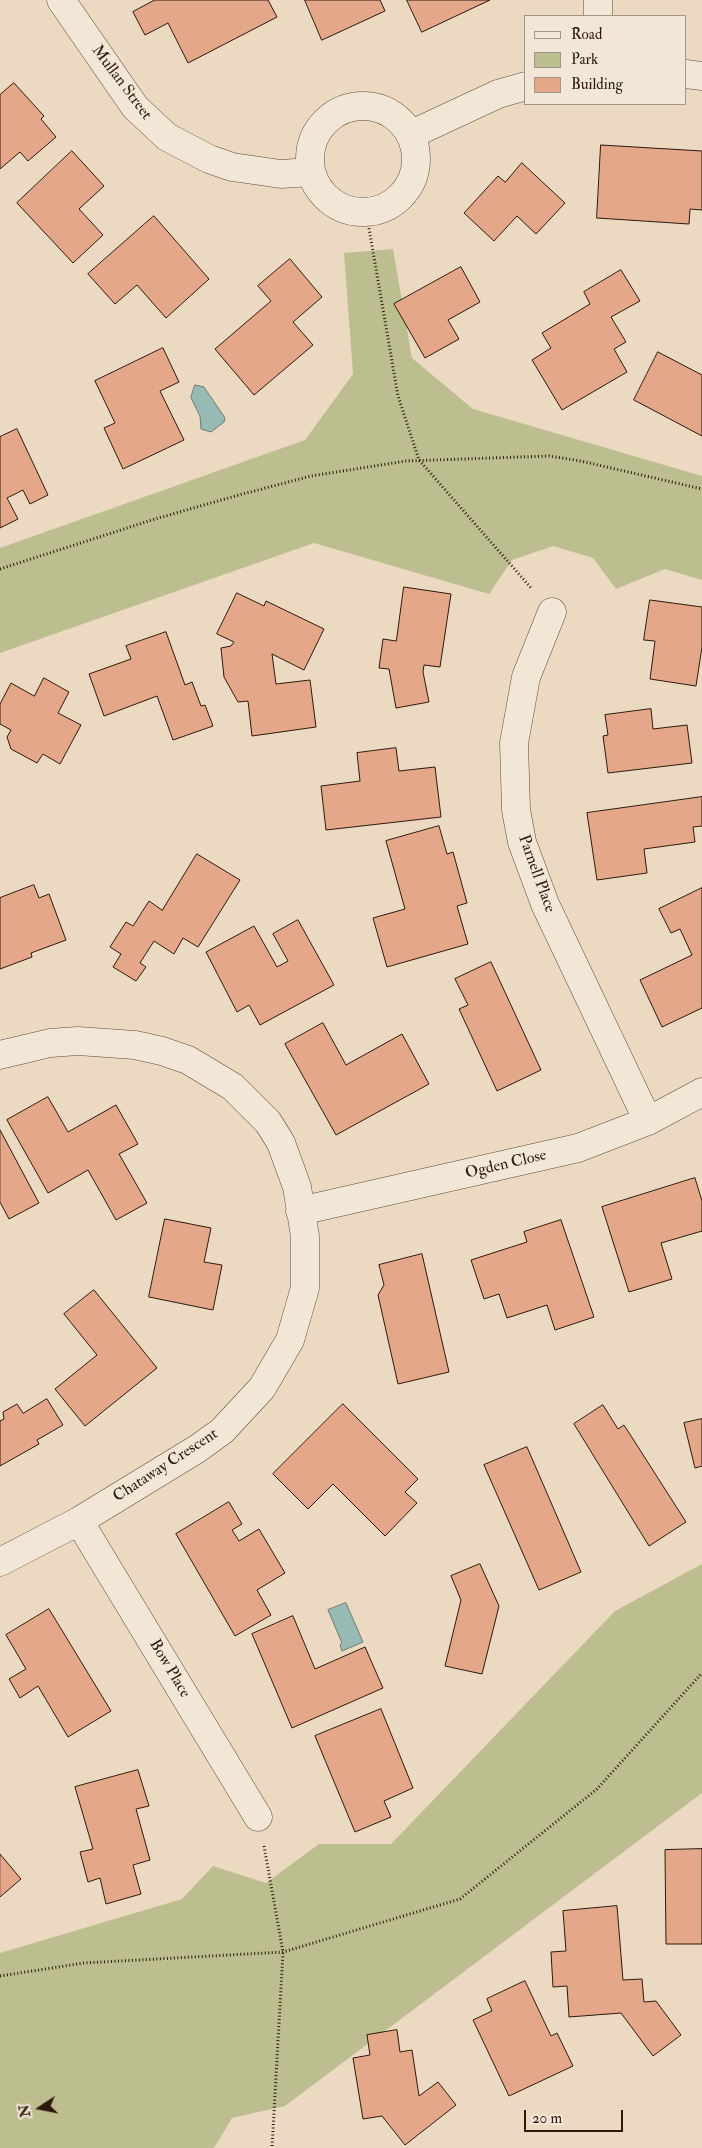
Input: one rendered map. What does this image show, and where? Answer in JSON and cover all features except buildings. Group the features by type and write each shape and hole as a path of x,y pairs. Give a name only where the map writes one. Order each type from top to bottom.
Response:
{"street":[{"name":"Mullan Street","path":"61,0 135,107 167,137 209,159 232,167 281,174 311,172"},
{"path":"598,0 598,15"},
{"path":"687,74 702,76"},
{"path":"410,135 498,94 524,87"},
{"path":"354,106 376,107 396,117 410,135 416,156 412,178 400,197 382,208 360,212 339,206 321,192 311,172 310,150 318,130 334,114 354,106"},
{"name":"Parnell Place","path":"552,612 526,677 514,743 516,810 522,842 545,904 648,1121"},
{"name":"Chataway Crescent","path":"0,1055 50,1043 78,1041 135,1045 162,1051 188,1060 233,1087 268,1122 281,1142 297,1187 305,1236 305,1288 290,1340 262,1388 222,1431 198,1449 79,1521 0,1562"},
{"name":"Ogden Close","path":"300,1211 578,1148 648,1121 702,1092"},
{"name":"Bow Place","path":"79,1521 258,1817"}],"path":[{"path":"366,211 398,396 419,460 552,612"},
{"path":"0,569 155,519 239,495 311,476 406,461 550,456 581,461 702,489"},
{"path":"0,1976 84,1963 284,1952 460,1899 597,1789 702,1673"},
{"path":"258,1817 284,1952 272,2148"}],"green space":[{"path":"393,249 412,358 473,409 702,476 702,580 665,569 616,589 593,558 553,546 512,560 489,594 314,543 0,653 0,548 305,440 353,374 344,253"},
{"path":"702,1564 702,1793 285,2106 232,2118 214,2148 0,2148 0,1953 182,1899 213,1866 266,1883 319,1844 391,1844 615,1611"}],"water":[{"path":"195,385 204,387 225,418 224,422 211,432 201,429 200,416 191,398"},
{"path":"346,1603 363,1642 342,1651 340,1645 342,1643 328,1610"}]}
